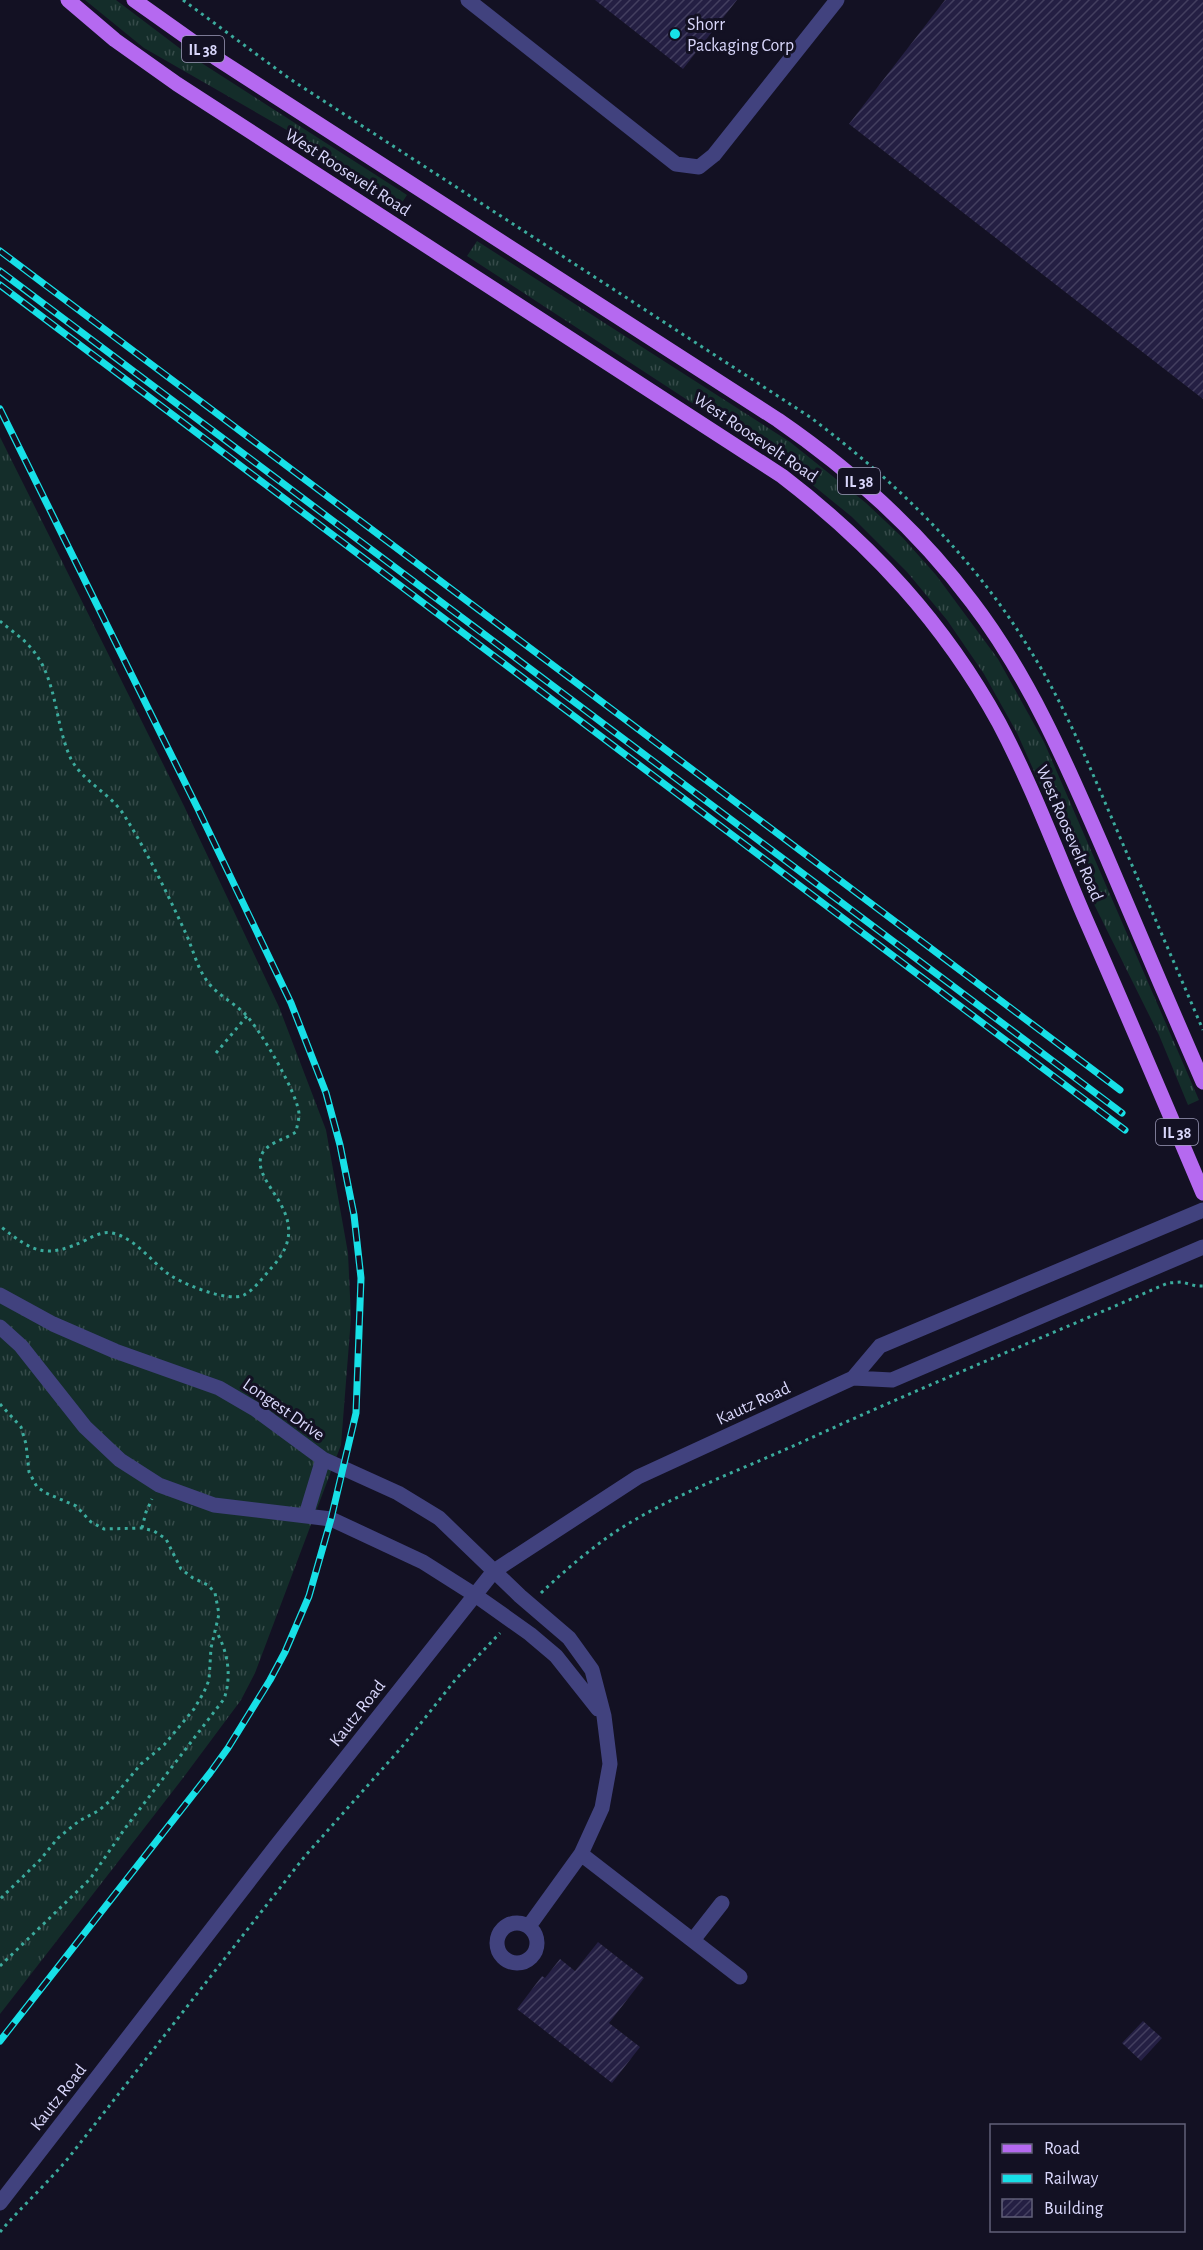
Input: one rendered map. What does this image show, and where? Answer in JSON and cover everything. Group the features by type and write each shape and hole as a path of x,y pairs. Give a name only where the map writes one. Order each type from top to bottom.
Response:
{"main road":[{"name":"West Roosevelt Road","path":"68,0 115,40 169,79 751,455 819,504 875,555 943,635 999,723 1041,815 1203,1193"},
{"name":"West Roosevelt Road","path":"134,0 216,58 787,426 854,477 911,530 972,602 1009,654 1035,700 1067,765 1203,1082"}],"street":[{"path":"468,0 676,164 699,166 714,155 837,0"},
{"name":"Kautz Road","path":"0,2203 276,1846 494,1571 638,1476 853,1378 880,1346 1203,1210"},
{"name":"Kautz Road","path":"853,1378 892,1380 1203,1246"},
{"name":"Longest Drive","path":"0,1295 53,1324 116,1351 219,1388 255,1409 323,1460 398,1493 439,1518 569,1638 592,1670 604,1716 610,1764 602,1808 581,1854 529,1926"},
{"path":"0,1327 21,1346 85,1427 120,1460 159,1485 214,1505 331,1519 423,1562 475,1595 530,1634 556,1656 604,1716"},
{"path":"306,1515 323,1460"},
{"path":"581,1854 740,1977"},
{"path":"693,1940 722,1903"}],"path":[{"path":"0,621 30,646 41,661 53,693 70,757 78,770 108,796 123,813 169,898 204,977 215,991 247,1016 295,1097 299,1114 296,1132 270,1145 262,1154 261,1163 264,1176 287,1218 290,1230 283,1255 243,1296 232,1297 185,1284 167,1274 132,1243 110,1233 99,1234 58,1251 44,1252 29,1246 0,1226"},
{"path":"216,1053 247,1016"},
{"path":"543,1591 615,1532 652,1510 696,1489 930,1384 1168,1283 1182,1282 1203,1286"},
{"path":"0,1404 21,1427 26,1444 29,1472 37,1487 76,1506 92,1522 104,1529 142,1528 166,1539 181,1569 208,1585 216,1593 219,1614 211,1648 209,1680 194,1708 164,1745 141,1764 111,1800 58,1838 40,1860 0,1899"},
{"path":"142,1528 146,1512 159,1485"},
{"path":"0,1966 90,1879 126,1827 224,1699 228,1688 228,1663 223,1644 216,1631"},
{"path":"0,2232 70,2156 305,1857 401,1748 456,1679 499,1634"}],"green space":[{"path":"85,0 116,0 186,53 407,195 401,204 285,129 144,48"},
{"path":"477,241 790,442 866,503 903,538 936,575 998,659 1044,742 1199,1100 1188,1105 1159,1035 1087,890 1017,733 984,674 947,620 907,572 852,517 793,469 467,256"},
{"path":"0,437 184,806 279,1007 326,1130 348,1253 351,1318 341,1445 255,1673 241,1700 183,1778 0,2014"}],"building":[{"name":"Shorr Packaging Corp","path":"595,0 737,0 683,69"},
{"path":"945,0 1203,0 1203,399 849,124"},
{"path":"598,1942 644,1978 609,2023 640,2047 612,2083 517,2009 542,1976 545,1978 560,1959 575,1971"},
{"path":"1143,2021 1162,2038 1141,2061 1122,2043"}],"railway":[{"path":"0,251 1120,1090"},
{"path":"0,271 1122,1113"},
{"path":"0,285 1125,1130"},
{"path":"0,409 198,809 291,1003 326,1093 340,1145 354,1215 361,1278 356,1413 331,1519 309,1596 285,1652 228,1748 210,1773 0,2041"}],"place":[{"name":"Shorr Packaging Corp","path":"675,34"}]}
